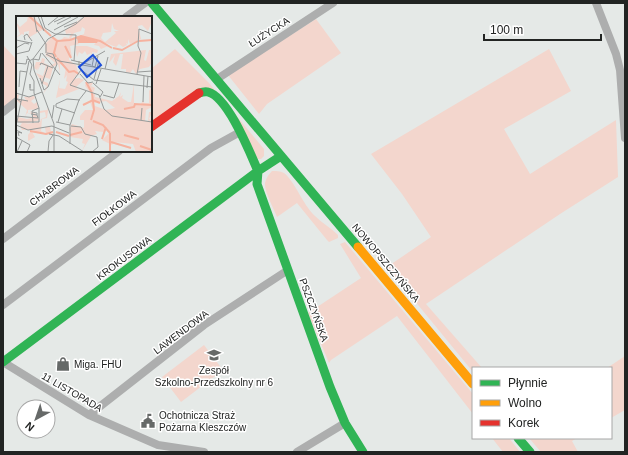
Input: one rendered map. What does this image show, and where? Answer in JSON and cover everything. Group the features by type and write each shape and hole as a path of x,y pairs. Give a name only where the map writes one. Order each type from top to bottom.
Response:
{"street":[{"path":"127,16 145,3"},
{"path":"152,3 281,156 258,171"},
{"name":"ŁUŻYCKA","path":"217,79 333,3"},
{"path":"596,3 616,54 620,70 625,138"},
{"name":"PSZCZYŃSKA","path":"152,126 200,92 208,92 215,96 223,104 240,132 258,171 257,184 330,387 344,423 363,452"},
{"path":"3,112 16,102"},
{"name":"FIOŁKOWA","path":"3,305 211,148 240,132"},
{"name":"CHABROWA","path":"3,239 118,152"},
{"name":"NOWOPSZCZYŃSKA","path":"281,156 472,383"},
{"name":"KROKUSOWA","path":"3,362 258,171"},
{"name":"LAWENDOWA","path":"89,415 204,325 288,270"},
{"name":"11 LISTOPADA","path":"3,362 89,415 158,445 204,452"},
{"path":"297,452 344,423"},
{"path":"519,439 530,452"}],"shaded area":[{"path":"316,19 341,53 267,104 259,114 228,75"},
{"path":"4,46 16,59 16,99 3,109"},
{"path":"175,49 209,83 264,149 264,156 261,159 258,159 212,90 152,121 152,68"},
{"path":"549,49 571,91 504,129 530,174 616,120 618,177 426,304 481,367 472,367 472,371 387,267 431,237 402,194 371,154"},
{"path":"272,171 282,172 288,176 306,206 318,219 338,235 338,238 329,242 297,203 277,217 265,186 266,179"},
{"path":"345,242 472,393 472,413 397,316 331,360 329,363 308,313 361,278 340,244"},
{"path":"204,345 223,370 181,402 162,377"},
{"path":"625,356 625,410 612,417 612,367 608,367"},
{"path":"493,439 510,439 520,452 503,452"},
{"path":"530,439 575,439 572,441 578,452 541,452"}],"traffic: fast":[{"path":"152,3 358,247"},
{"path":"3,362 258,171 238,127 223,104 216,96 208,92 199,93"},
{"path":"281,156 258,171 257,184 330,387 345,423 363,452"},
{"path":"519,439 530,452"}],"traffic: slow":[{"path":"358,247 472,383"}],"traffic: jam":[{"path":"152,126 199,93"}],"place":[{"name":"Zespół Szkolno-Przedszkolny nr 6","path":"214,355"},
{"name":"Miga. FHU","path":"63,364"},
{"name":"Ochotnicza Straż Pożarna Kleszczów","path":"148,421"}]}
